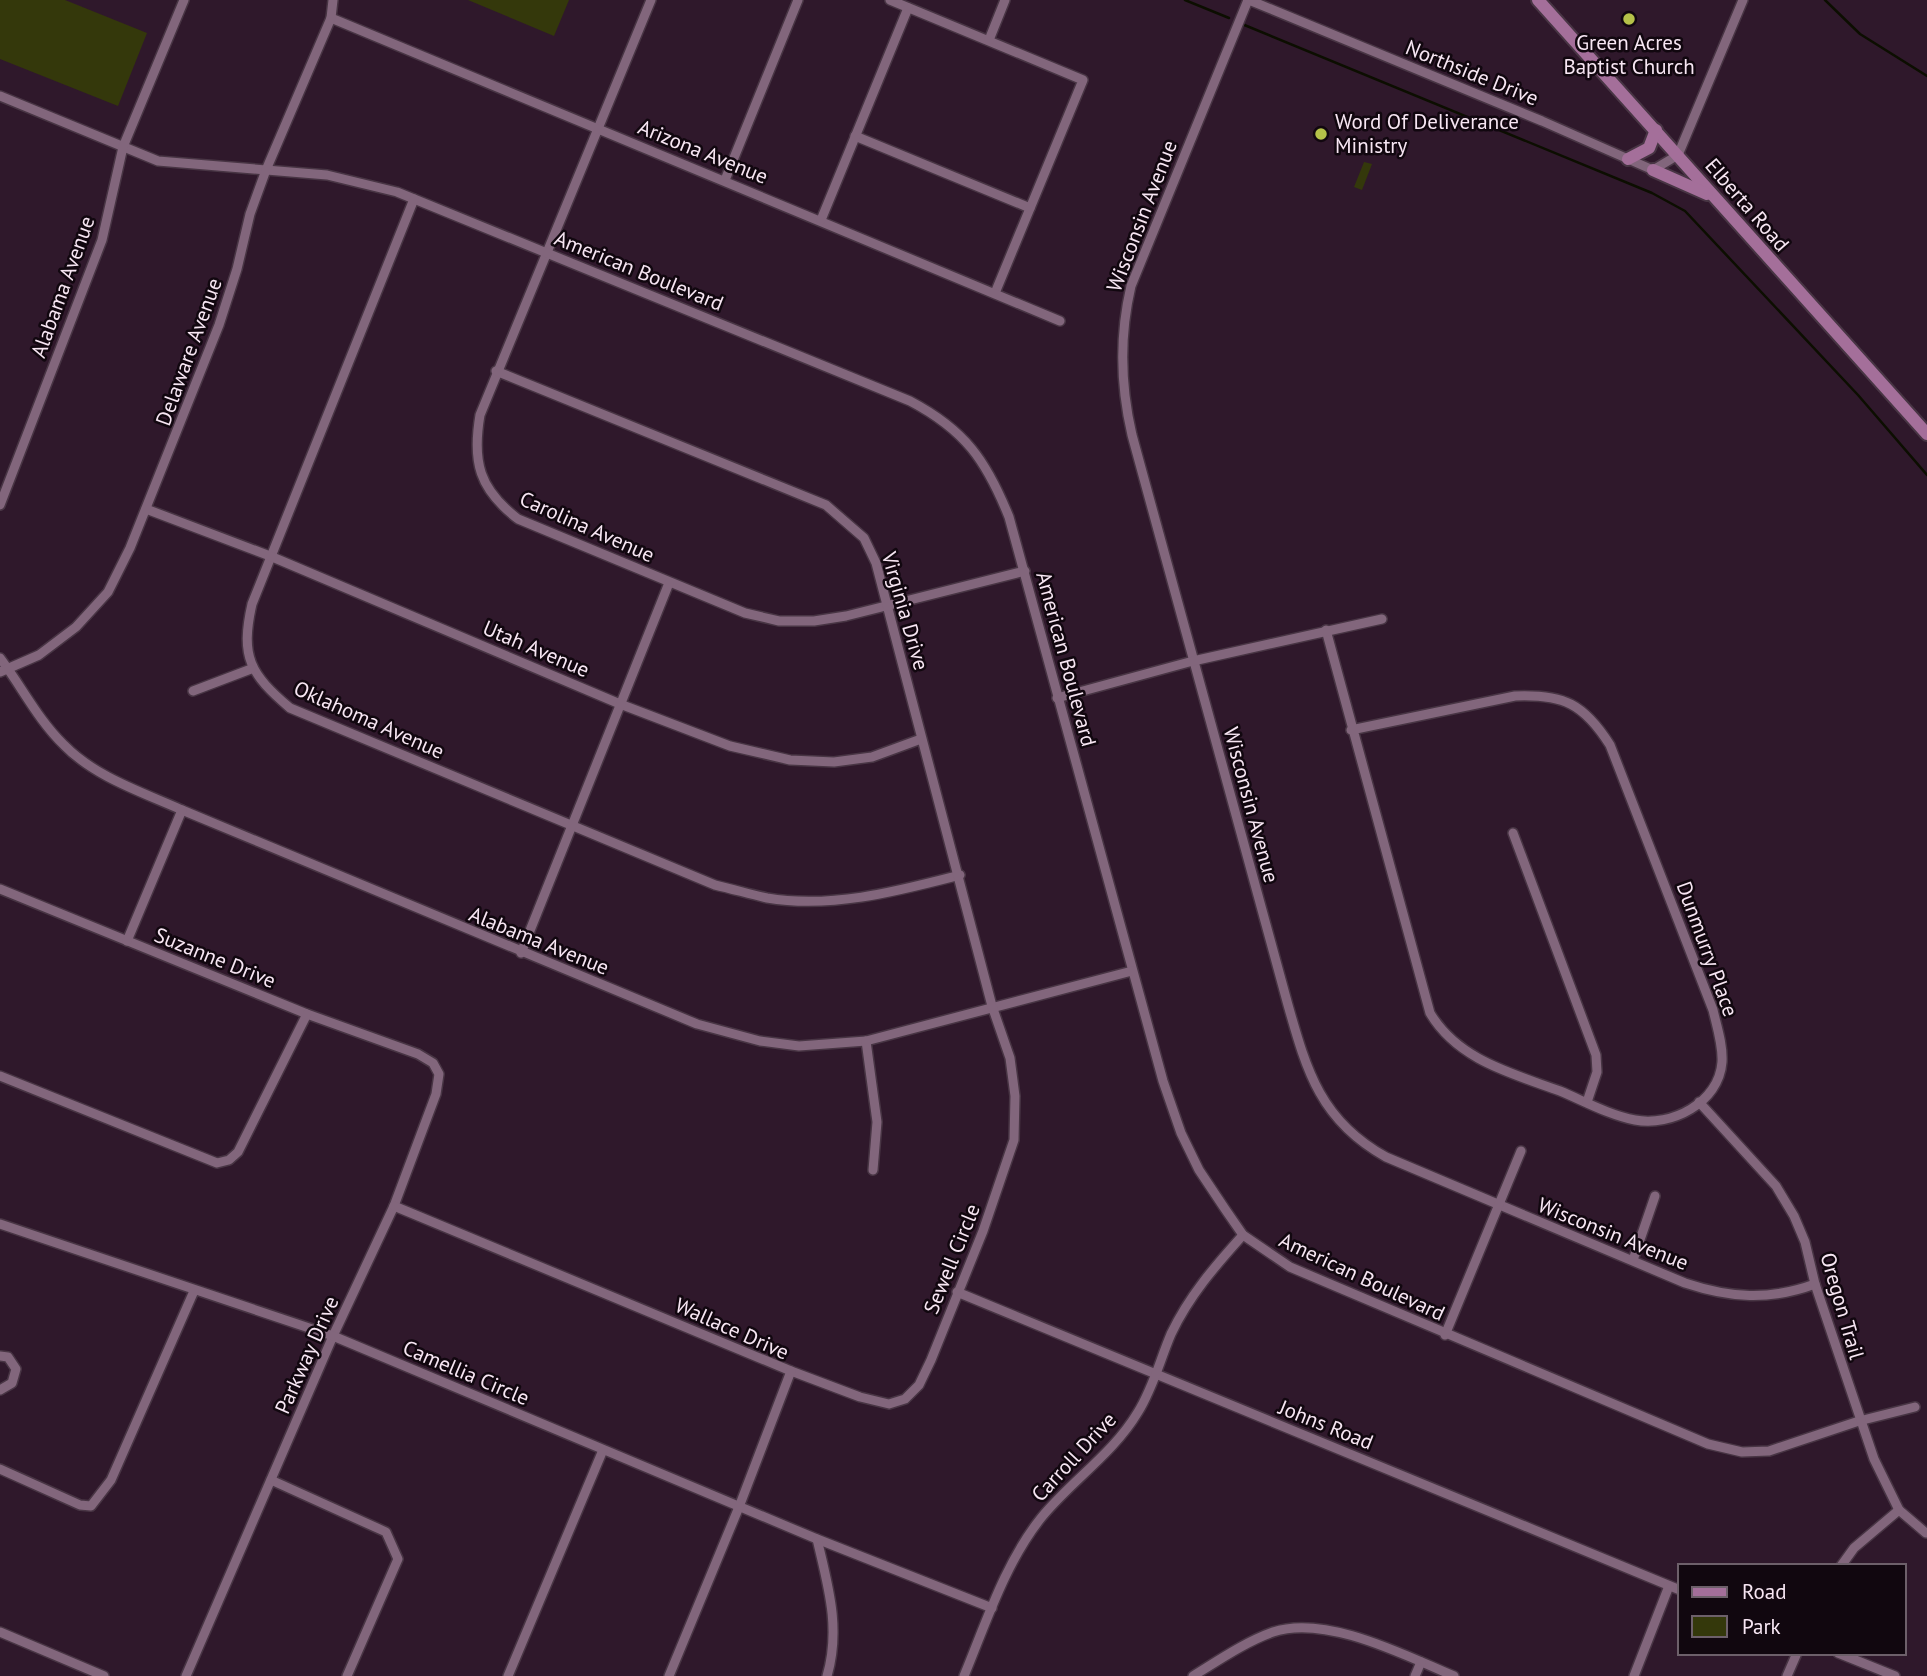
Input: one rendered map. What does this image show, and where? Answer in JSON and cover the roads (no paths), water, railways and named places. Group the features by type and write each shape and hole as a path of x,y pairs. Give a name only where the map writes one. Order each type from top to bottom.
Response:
{"street":[{"name":"Alabama Avenue","path":"0,505 102,240 123,147 184,0"},
{"name":"Delaware Avenue","path":"4,670 39,655 58,641 76,627 108,593 146,509 219,325 237,270 250,214 331,18 333,0"},
{"name":"Carolina Avenue","path":"651,0 545,251 480,415 475,444 481,476 497,503 518,519 669,583 745,613 779,621 814,621 1025,571"},
{"path":"725,180 798,0"},
{"path":"890,0 1083,80 995,293"},
{"path":"989,40 1005,0"},
{"name":"Northside Drive","path":"1249,0 1653,170"},
{"name":"Wisconsin Avenue","path":"1249,0 1131,286 1121,342 1127,414 1312,1084 1329,1110 1361,1144 1386,1157 1714,1293 1743,1297 1771,1296 1815,1284"},
{"name":"Elberta Road","path":"1538,0 1927,434"},
{"path":"1653,170 1678,155 1743,0"},
{"path":"821,220 908,8"},
{"name":"Arizona Avenue","path":"331,18 1060,321"},
{"name":"American Boulevard","path":"0,96 158,161 327,176 373,184 545,251 938,415 962,435 981,458 997,486 1025,571 1132,971 1181,1133 1199,1170 1243,1235 1290,1267 1445,1335 1708,1444 1742,1452 1769,1451 1800,1443 1859,1421 1915,1407"},
{"path":"1628,159 1649,148 1656,130"},
{"path":"855,136 1030,208"},
{"path":"1653,170 1712,196"},
{"path":"193,691 251,669 248,622 251,604 414,199"},
{"name":"Virginia Drive","path":"496,371 826,505 845,518 864,538 876,563 921,739 960,875 992,1006"},
{"name":"Utah Avenue","path":"146,509 271,556 620,704 730,746 790,760 834,762 872,757 921,739"},
{"path":"520,953 669,583"},
{"path":"1057,698 1194,661 1382,619"},
{"name":"Dunmurry Place","path":"1325,630 1351,730 1430,1013 1448,1040 1468,1053 1633,1120 1661,1122 1691,1110 1711,1092 1722,1066 1722,1050 1713,1010 1610,745 1586,711 1565,700 1542,695 1515,696 1351,730"},
{"name":"Alabama Avenue","path":"0,658 4,670 40,718 83,762 182,810 520,953 697,1024 760,1041 799,1046 866,1041 1132,971"},
{"name":"Oklahoma Avenue","path":"251,669 290,708 715,885 769,898 839,900 886,894 960,875"},
{"path":"127,941 182,810"},
{"path":"1513,833 1596,1055 1597,1072 1587,1102"},
{"name":"Suzanne Drive","path":"0,889 307,1014 418,1054"},
{"name":"Sewell Circle","path":"791,1371 860,1397 889,1404 905,1399 919,1385 995,1197 1014,1140 1015,1096 1010,1058 992,1006"},
{"path":"0,1076 217,1163 229,1160 238,1152 307,1014"},
{"path":"866,1041 877,1122 873,1170"},
{"name":"Parkway Drive","path":"186,1676 333,1335 394,1206 436,1094 439,1074 433,1063 418,1054"},
{"name":"Oregon Trail","path":"1699,1102 1776,1186 1805,1242 1815,1284 1859,1421 1899,1510 1926,1533"},
{"path":"1445,1335 1521,1151"},
{"path":"1633,1260 1655,1196"},
{"name":"Wallace Drive","path":"394,1206 791,1371 739,1507"},
{"name":"Camellia Circle","path":"0,1224 194,1291 333,1335 739,1507"},
{"name":"Carroll Drive","path":"964,1676 992,1608 1040,1519 1105,1454 1137,1415 1150,1392 1154,1373 1192,1296 1243,1235"},
{"path":"0,1469 80,1505 91,1506 111,1480 194,1291"},
{"name":"Johns Road","path":"957,1292 1678,1589"},
{"path":"0,1356 8,1357 13,1363 16,1377 12,1383 0,1390"},
{"path":"508,1676 603,1450"},
{"path":"271,1480 386,1532 394,1542 398,1559 347,1676"},
{"path":"669,1676 739,1507 992,1608"},
{"path":"1842,1564 1854,1548 1899,1510"},
{"path":"817,1539 834,1619 835,1641 827,1676"},
{"path":"1633,1676 1669,1586"},
{"path":"1193,1676 1253,1640 1276,1631 1314,1628 1346,1634 1454,1676"},
{"path":"0,1632 104,1676"},
{"path":"1787,1676 1796,1655"},
{"path":"1843,1655 1895,1676"},
{"path":"1415,1676 1421,1662"}],"waterway":[{"path":"1185,0 1229,18"},
{"path":"1825,0 1860,34 1927,76"},
{"path":"1242,24 1652,193 1685,211 1858,395 1927,475"}],"place":[{"name":"Green Acres Baptist Church","path":"1629,19"},
{"name":"Word Of Deliverance Ministry","path":"1321,134"}]}
